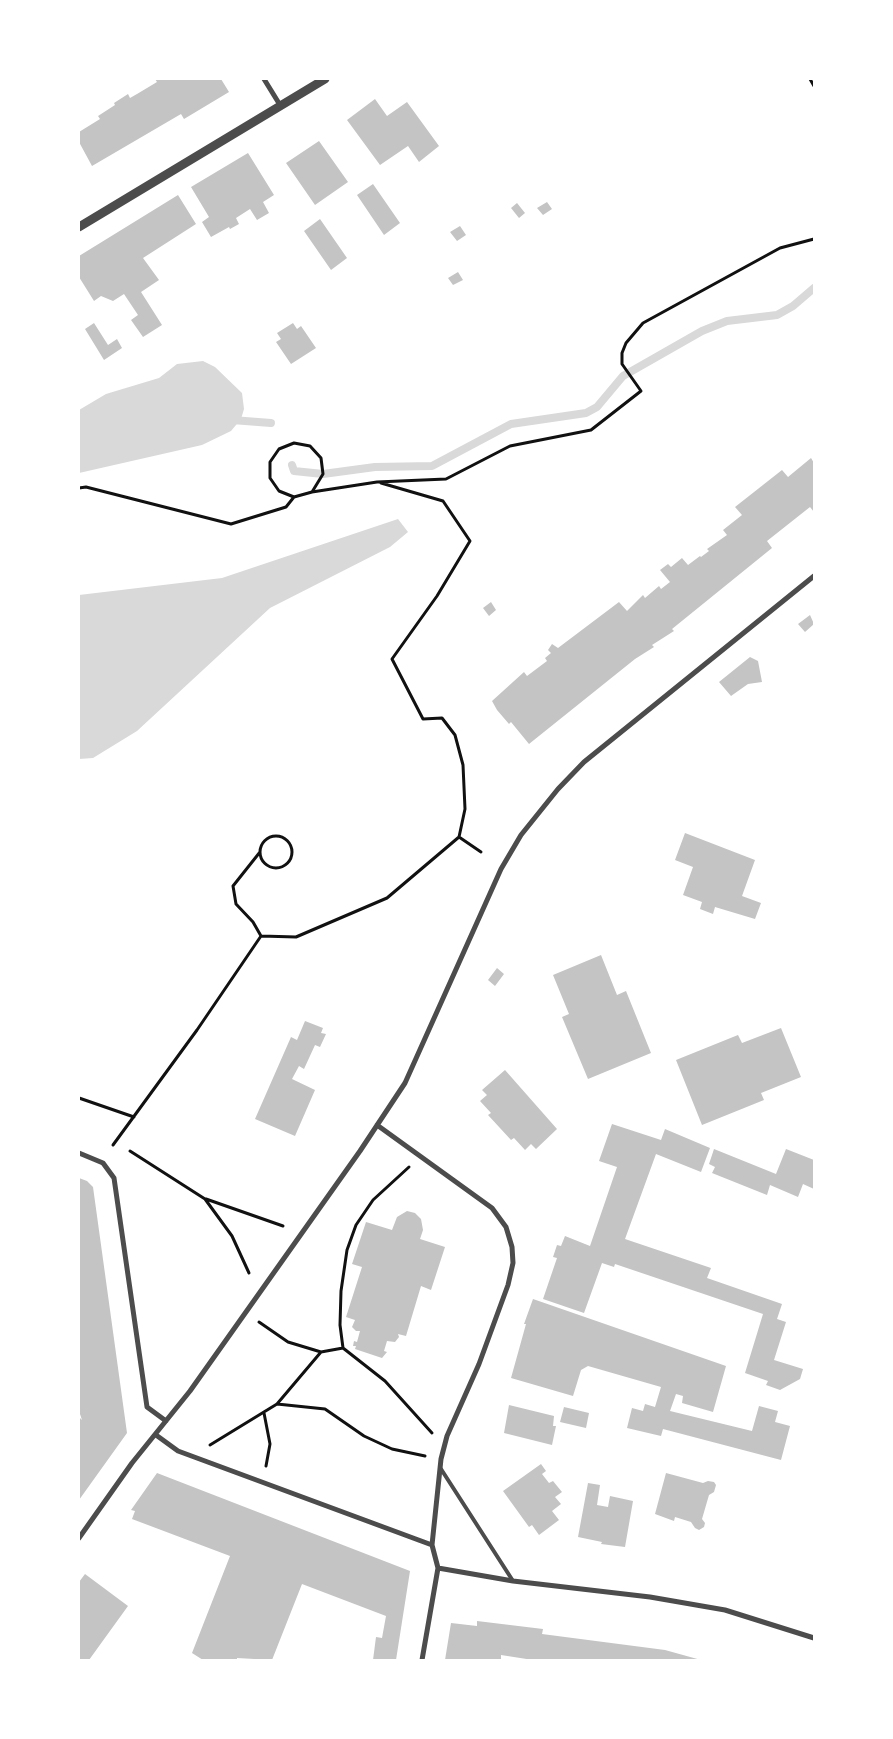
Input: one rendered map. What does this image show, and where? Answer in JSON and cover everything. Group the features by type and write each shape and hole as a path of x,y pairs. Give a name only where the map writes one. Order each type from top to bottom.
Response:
{"street":[{"path":"264,79 280,105"},
{"path":"79,227 325,79"},
{"path":"79,1538 190,1391 377,1125 405,1082 501,868 521,835 558,789 584,762 814,576"},
{"path":"377,1125 492,1208 506,1227 512,1247 512,1263 508,1284 479,1364 447,1436 440,1467 432,1545 438,1568 422,1660"},
{"path":"79,1153 102,1163 114,1178 148,1407 166,1421"},
{"path":"156,1435 178,1451 432,1545"},
{"path":"438,1568 513,1581 650,1597 725,1610 814,1638"}],"lane":[{"path":"440,1467 513,1581"}],"path":[{"path":"810,79 814,86"},
{"path":"312,492 323,474 321,458 310,446 294,443 279,449 270,462 270,478 279,491 294,497 312,492 377,482 446,479 510,446 591,430 641,391 622,364 622,353 626,343 643,323 780,248 814,239"},
{"path":"261,936 296,937 387,898 459,837 465,810 464,765 454,735 442,718 423,719 392,659 437,596 470,541 443,501 377,482"},
{"path":"79,488 86,488 231,524 286,508 294,497"},
{"path":"260,852 263,862 271,868 282,867 290,861 293,852 290,842 282,836 271,836 263,842 260,852 232,886 236,904 253,922 261,936"},
{"path":"459,837 481,852"},
{"path":"113,1144 261,936"},
{"path":"79,1098 134,1117"},
{"path":"130,1151 205,1199 282,1226"},
{"path":"412,1164 372,1200 356,1225 348,1250 341,1291 340,1324 343,1348 384,1381 435,1434"},
{"path":"205,1199 232,1236 249,1273"},
{"path":"258,1322 288,1342 321,1352 343,1348"},
{"path":"206,1448 277,1404 321,1352"},
{"path":"277,1404 325,1409 364,1436 392,1450 428,1457"},
{"path":"264,1413 270,1444 266,1472"}],"shaded area":[{"path":"203,361 215,367 242,393 244,409 241,419 231,431 202,445 79,473 79,410 106,394 159,378 177,364"},
{"path":"398,519 408,532 390,547 270,608 137,731 93,758 79,759 79,595 222,578"}],"building":[{"path":"155,79 221,79 229,92 184,119 181,114 92,166 79,142 79,132 100,119 98,116 115,105 114,103 128,94 130,98 137,94 157,82"},
{"path":"375,99 387,116 407,102 439,146 419,162 408,146 380,165 347,120"},
{"path":"319,141 348,182 315,205 286,163"},
{"path":"248,153 274,195 263,202 269,213 257,220 250,209 236,218 239,224 211,237 202,222 209,217 191,187"},
{"path":"373,184 400,223 384,235 357,195"},
{"path":"178,195 196,224 143,258 159,280 141,292 162,325 143,337 131,320 138,315 124,294 113,301 101,296 94,301 79,277 79,256"},
{"path":"547,202 552,209 543,215 537,208"},
{"path":"517,203 525,213 519,218 511,208"},
{"path":"320,219 347,258 331,270 304,231"},
{"path":"460,226 466,235 457,241 450,232"},
{"path":"458,272 463,280 453,285 448,278"},
{"path":"94,323 108,345 117,339 122,348 104,360 85,329"},
{"path":"293,323 297,329 301,326 316,348 291,364 276,342 281,339 277,333"},
{"path":"811,458 814,463 814,512 810,507 767,541 772,548 672,629 674,631 652,645 654,647 635,659 529,744 511,722 509,724 497,710 492,701 524,672 527,676 547,661 545,658 551,653 548,650 552,644 558,648 619,602 627,611 643,595 645,598 659,586 661,589 670,582 660,570 668,564 671,567 682,558 688,565 701,557 709,551 707,549 727,535 723,530 742,515 735,507 782,470 788,477"},
{"path":"491,602 496,610 489,616 483,608"},
{"path":"810,615 814,624 805,632 798,624"},
{"path":"750,657 758,661 762,682 748,684 731,696 719,682"},
{"path":"685,833 755,860 742,896 761,903 755,919 715,907 713,914 700,909 702,902 683,895 693,867 675,860"},
{"path":"601,955 617,995 626,991 651,1053 588,1079 562,1017 569,1014 553,975"},
{"path":"497,968 504,974 495,986 488,980"},
{"path":"305,1021 323,1028 321,1033 326,1034 320,1047 315,1045 304,1069 299,1066 292,1079 315,1090 295,1136 255,1119 291,1037 297,1040"},
{"path":"781,1028 801,1077 761,1093 764,1100 702,1125 676,1060 738,1035 742,1043"},
{"path":"505,1070 557,1129 536,1149 531,1144 525,1150 514,1138 511,1140 488,1115 491,1113 480,1101 487,1095 482,1090"},
{"path":"612,1124 661,1140 665,1129 710,1148 701,1172 656,1154 625,1239 711,1268 707,1278 782,1304 777,1319 786,1322 774,1360 803,1369 800,1379 780,1390 766,1385 768,1381 745,1373 763,1314 615,1264 614,1267 602,1263 584,1313 543,1299 557,1258 553,1257 557,1245 561,1246 565,1236 590,1246 617,1167 599,1161"},
{"path":"714,1149 776,1174 786,1149 814,1160 814,1189 803,1184 798,1197 770,1185 767,1195 712,1173 715,1167 709,1164"},
{"path":"79,1178 87,1181 93,1187 127,1433 79,1500 79,1417 82,1420 79,1411"},
{"path":"407,1211 415,1213 421,1219 423,1230 420,1239 445,1247 431,1290 421,1286 406,1336 398,1334 399,1337 395,1342 387,1341 384,1351 387,1352 382,1358 355,1349 356,1346 353,1346 354,1341 357,1342 360,1331 356,1331 352,1327 355,1320 346,1317 362,1267 352,1264 366,1222 392,1230 397,1217"},
{"path":"533,1299 726,1366 713,1412 682,1403 683,1396 676,1394 670,1411 752,1431 759,1406 778,1411 775,1422 790,1426 781,1460 663,1429 661,1436 627,1428 632,1408 643,1411 645,1404 655,1407 661,1387 588,1366 581,1370 573,1396 511,1378 526,1324 524,1324"},
{"path":"509,1405 554,1416 553,1426 556,1426 552,1445 504,1433"},
{"path":"564,1407 589,1413 586,1428 560,1422"},
{"path":"541,1464 546,1471 542,1474 549,1483 553,1481 562,1492 555,1497 561,1504 552,1511 559,1520 539,1535 532,1525 529,1527 503,1491"},
{"path":"157,1473 410,1571 396,1660 373,1660 376,1637 382,1638 386,1616 302,1584 272,1660 237,1658 237,1660 203,1660 192,1653 230,1556 132,1519 135,1511 131,1510"},
{"path":"666,1473 703,1483 708,1481 714,1482 716,1485 714,1492 709,1495 702,1519 705,1523 704,1527 699,1530 691,1522 675,1517 674,1521 655,1514"},
{"path":"588,1483 600,1485 597,1505 608,1507 610,1496 633,1501 625,1547 601,1544 602,1542 578,1537"},
{"path":"85,1574 128,1606 89,1660 79,1660 79,1582"},
{"path":"477,1621 543,1629 542,1634 665,1650 701,1660 533,1660 501,1655 501,1660 445,1660 451,1623 477,1626"}],"waterway":[{"path":"292,465 294,471 323,474 375,467 432,466 511,424 586,413 597,407 623,376 702,331 727,321 777,315 793,306 814,288"},
{"path":"232,420 271,423"}]}
